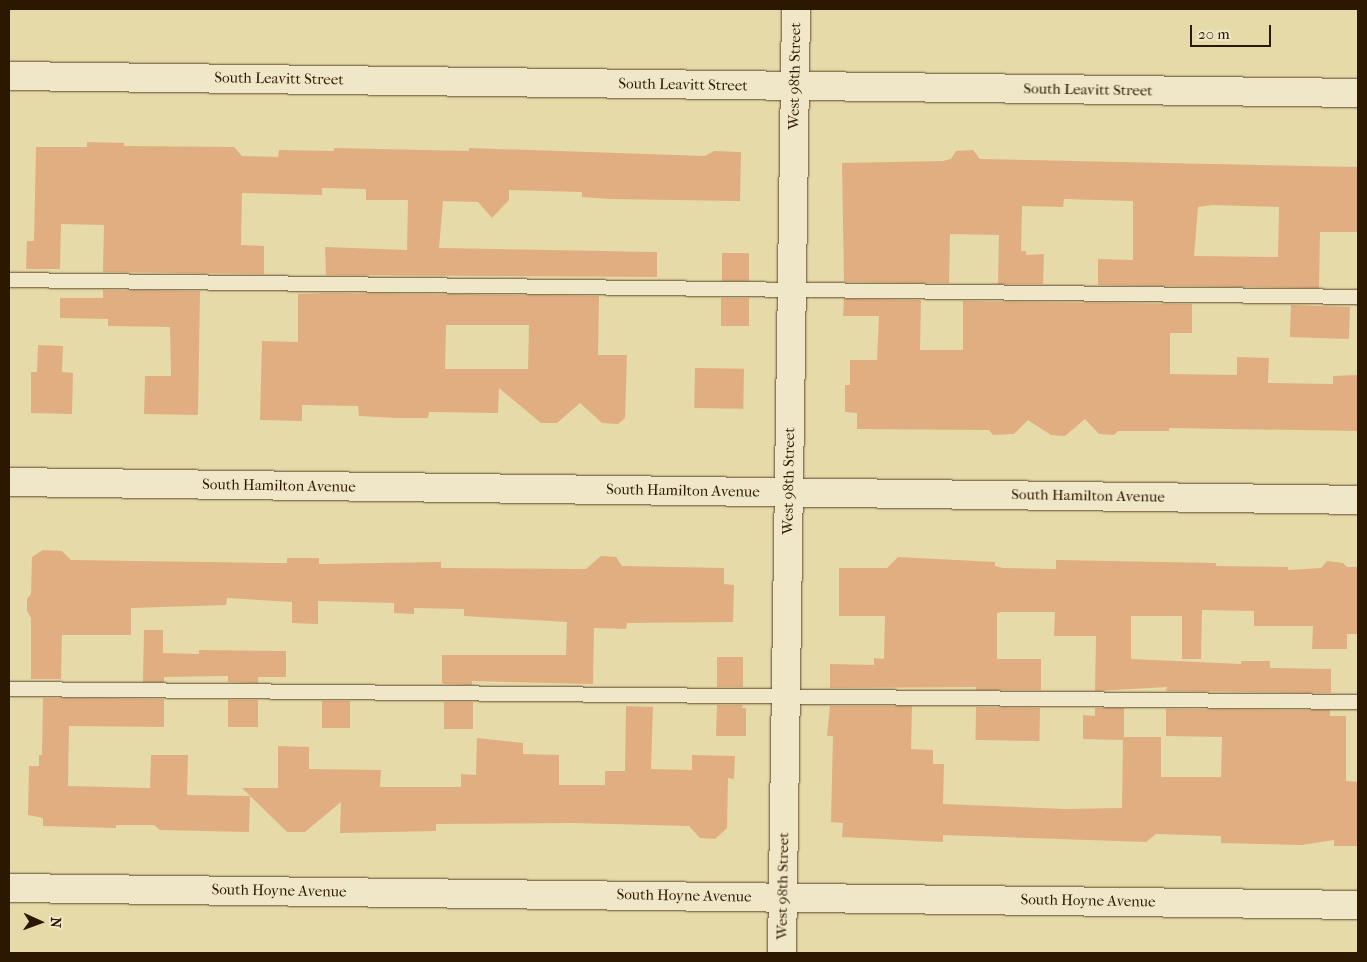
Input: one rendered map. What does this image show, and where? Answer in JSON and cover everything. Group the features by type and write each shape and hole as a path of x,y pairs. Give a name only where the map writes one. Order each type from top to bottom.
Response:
{"street":[{"name":"West 98th Street","path":"782,953 796,9"},
{"name":"South Leavitt Street","path":"9,76 1358,93"},
{"name":"South Hamilton Avenue","path":"9,482 1358,500"},
{"name":"South Hoyne Avenue","path":"9,888 1358,905"}],"lane":[{"path":"9,280 1358,296"},
{"path":"9,689 1358,702"}],"building":[{"path":"87,142 124,143 124,146 234,147 242,156 278,157 279,150 334,151 334,148 469,151 469,148 705,156 714,151 741,152 740,201 610,199 582,197 582,192 509,190 509,200 492,218 478,202 443,201 439,248 657,252 657,277 326,275 325,247 407,250 408,200 366,200 366,189 322,188 322,195 242,193 241,245 264,246 264,274 103,272 104,225 61,224 60,269 26,269 27,241 34,241 36,147 87,147"},
{"path":"973,150 980,159 1358,167 1358,232 1320,232 1319,288 1098,285 1098,259 1133,260 1133,201 1064,199 1063,207 1022,206 1021,251 1026,251 1026,255 1044,254 1043,284 998,284 999,235 950,234 949,283 844,282 842,163 943,161 951,159 956,151","holes":["1212,205 1279,207 1278,257 1194,256 1198,207"]},
{"path":"722,253 749,253 749,281 722,281"},
{"path":"103,290 200,291 198,415 144,414 145,376 171,376 170,327 108,326 108,319 60,318 60,298 103,298"},
{"path":"298,294 599,296 598,355 627,355 625,418 618,424 602,423 580,403 557,423 541,423 499,388 498,413 429,412 428,418 397,418 359,416 358,406 302,405 302,421 260,420 262,341 298,342","holes":["446,325 529,325 528,369 445,369"]},
{"path":"721,298 749,298 749,326 721,326"},
{"path":"844,299 921,300 920,350 963,350 963,301 1192,304 1192,333 1170,333 1170,374 1237,375 1237,357 1269,358 1268,383 1333,384 1333,376 1358,375 1358,431 1169,428 1169,431 1118,431 1114,435 1099,434 1085,419 1065,436 1051,435 1028,420 1014,434 993,435 989,430 857,429 857,413 845,412 845,385 850,385 850,360 877,360 879,316 843,316"},
{"path":"1291,305 1350,307 1349,339 1290,337"},
{"path":"38,345 63,346 62,372 73,373 72,414 31,413 31,372 37,372"},
{"path":"695,368 744,369 743,409 694,408"},
{"path":"43,550 62,551 71,560 287,563 287,558 319,558 319,564 441,562 441,568 586,569 601,556 616,557 622,566 724,568 724,584 734,585 733,622 627,623 626,629 594,628 593,684 472,681 472,685 444,684 442,683 442,655 566,655 567,622 464,616 464,609 414,608 414,614 394,613 394,603 318,601 318,624 292,623 292,602 227,598 226,605 131,608 131,635 62,635 61,679 31,679 31,618 27,611 27,599 31,594 32,557"},
{"path":"898,557 995,562 995,566 1003,568 1056,569 1056,560 1216,563 1216,566 1288,567 1288,570 1321,568 1327,561 1343,563 1347,567 1358,567 1358,634 1347,634 1347,649 1312,649 1313,626 1254,626 1254,611 1202,610 1201,659 1182,659 1182,616 1131,616 1131,659 1241,664 1241,661 1270,661 1270,668 1331,669 1331,693 1166,691 1167,687 1095,691 1096,636 1054,636 1055,612 1002,612 997,613 997,659 1041,659 1041,690 976,690 976,687 830,688 830,664 874,665 874,658 884,659 885,616 839,616 839,568 887,568"},
{"path":"144,630 163,630 163,653 199,654 199,650 286,651 286,677 258,677 258,683 228,682 228,676 164,677 164,682 143,682"},
{"path":"717,657 743,657 743,687 717,687"},
{"path":"43,698 164,699 164,727 69,726 68,786 150,788 151,755 188,755 187,795 250,796 249,832 160,830 154,825 116,825 116,828 43,826 43,818 28,815 29,766 39,766 39,755 42,755"},
{"path":"228,700 258,700 258,727 228,727"},
{"path":"322,701 350,701 350,728 322,728"},
{"path":"444,702 473,702 473,729 444,729"},
{"path":"717,705 743,705 742,708 746,708 746,736 716,736"},
{"path":"626,706 653,707 651,769 692,770 692,755 735,756 734,779 728,778 727,828 715,839 700,838 689,826 573,823 436,824 436,831 340,833 341,802 305,832 287,832 242,788 278,788 278,746 309,747 309,769 381,770 380,787 461,787 461,774 476,775 477,738 523,743 523,754 559,755 559,785 605,785 605,771 625,771"},
{"path":"830,706 912,706 911,749 933,750 933,764 944,764 943,804 1065,809 1122,808 1123,740 1083,739 1083,715 1095,716 1095,708 1124,708 1124,737 1161,737 1161,777 1221,777 1222,737 1166,736 1166,709 1330,710 1330,716 1346,716 1346,781 1358,782 1358,846 1334,846 1334,840 1302,845 1221,843 1221,836 1156,834 1146,842 943,835 943,842 842,837 843,823 831,822 833,736 827,736"},
{"path":"976,707 1040,708 1039,741 975,740"}]}
